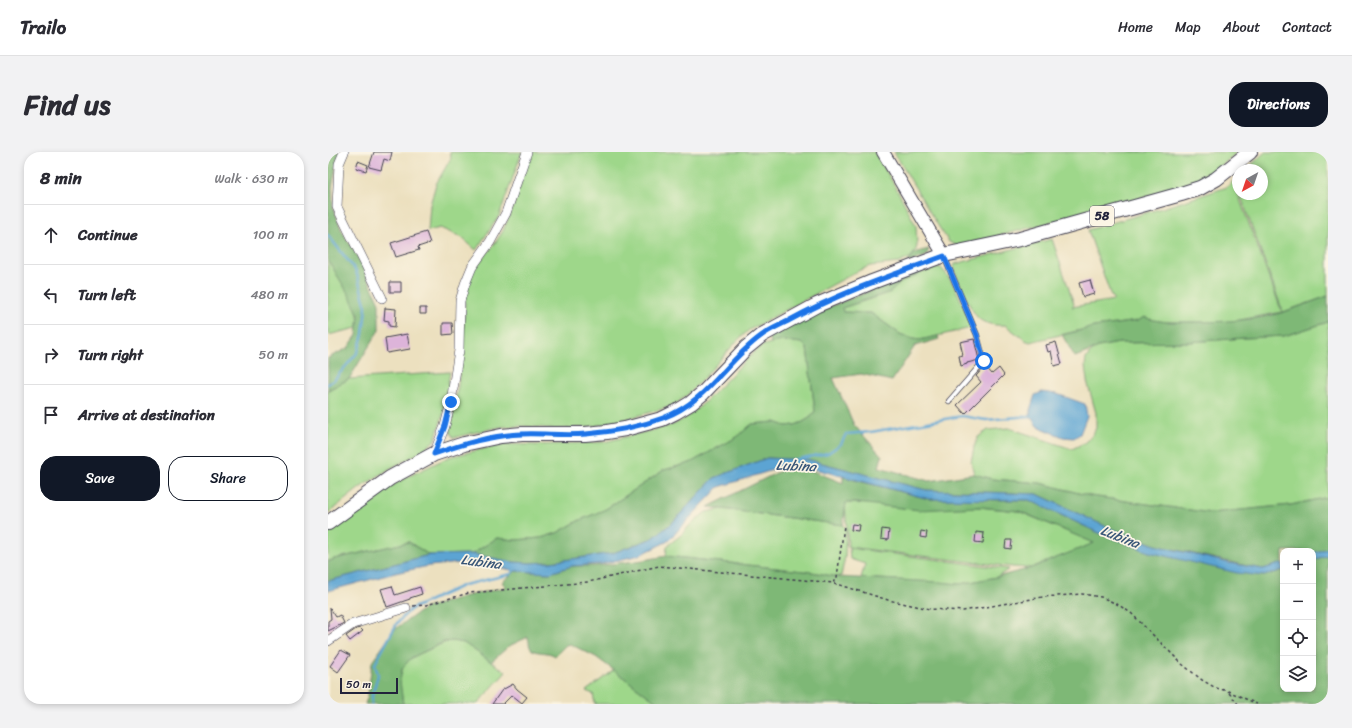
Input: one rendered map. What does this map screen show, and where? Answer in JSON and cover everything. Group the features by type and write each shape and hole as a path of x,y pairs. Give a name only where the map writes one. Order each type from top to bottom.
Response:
{"main road":[{"name":"58","path":"328,523 390,478 434,454 464,444 501,436 522,434 585,434 625,429 662,419 681,409 703,393 746,348 762,335 817,305 944,256 1020,238 1200,188 1216,179 1250,152"}],"street":[{"path":"344,152 339,164 338,207 382,298"},
{"path":"434,454 445,426 451,402 459,350 460,301 465,284 472,267 490,242 506,213 527,152"},
{"path":"883,152 944,256"},
{"path":"328,641 353,624 410,606"}],"lane":[{"path":"944,256 977,335 984,361 949,401"}],"path":[{"path":"834,583 837,577 844,526"},
{"path":"410,606 421,606 469,593 588,582 659,566 834,583 888,600 923,608 963,611 1043,598 1082,594 1101,597 1117,604 1131,613 1182,664 1202,680 1216,688 1228,691 1257,704"},
{"path":"1228,691 1238,704"}],"green space":[{"path":"328,152 340,152 332,188 333,206 341,229 361,262 379,303 379,330 349,379 328,390 328,358 348,348 357,335 359,315 328,260"},
{"path":"450,152 522,152 499,216 476,250 461,237 440,228 428,231 430,205 436,184 451,158"},
{"path":"531,152 875,152 916,226 917,246 915,252 910,258 899,263 870,266 860,270 749,330 686,396 673,406 615,422 588,427 556,429 525,426 501,427 453,437 450,432 450,428 458,386 465,300 472,271 493,246 503,231 515,201"},
{"path":"894,152 1238,152 1213,172 1189,184 1112,207 958,246 949,242"},
{"path":"1265,152 1328,152 1328,296 1283,312 1242,200 1268,200 1268,164 1252,164"},
{"path":"1232,182 1232,200 1240,200 1282,312 1229,322 1167,322 1151,320 1144,317 1138,321 1094,327 1030,342 1005,325 991,324 978,318 968,302 955,272 955,264 1052,239 1074,304 1072,307 1114,300 1111,296 1088,230 1227,187"},
{"path":"929,249 926,256 908,263 914,254"},
{"path":"328,260 344,283 354,303 358,321 357,328 328,335"},
{"path":"940,267 951,280 971,328 920,340 900,334 871,313 843,312 842,308 891,292 898,284 920,273"},
{"path":"919,270 920,273 898,284 891,292 842,308 843,312 871,313 900,334 913,339 920,340 938,336 939,339 915,346 892,381 861,374 833,378 854,425 882,456 879,467 929,481 974,474 992,479 1040,483 1090,496 1211,513 1291,505 1328,497 1328,548 1316,552 1316,548 1280,548 1280,564 1263,569 1155,545 1107,527 1037,494 926,490 810,460 767,458 714,478 672,523 653,538 613,553 551,562 530,563 513,562 472,554 497,538 515,540 541,538 557,533 578,521 606,509 664,470 690,463 737,437 752,424 775,422 786,426 795,425 811,417 815,411 807,348 802,343 784,341 771,343 769,337 821,310 893,282"},
{"path":"1328,296 1328,322 1284,336 1189,342 1119,343 1098,347 1075,357 1062,335 1094,327 1138,321 1144,317 1172,322 1213,322 1249,319 1284,312"},
{"path":"1328,322 1328,497 1291,505 1211,513 1090,496 1040,483 992,479 974,474 971,462 974,447 978,437 988,430 1009,428 1072,449 1084,443 1092,436 1096,428 1096,413 1087,381 1085,366 1086,359 1090,353 1098,347 1119,343 1189,342 1284,336"},
{"path":"784,341 802,343 807,348 815,411 811,417 803,422 786,426 775,422 752,424 737,437 690,463 664,470 606,509 578,521 557,533 541,538 515,540 497,538 472,554 429,555 409,542 334,559 328,562 328,533 380,493 403,479 449,457 504,444 537,445 604,442 675,424 687,417 703,404 761,346"},
{"path":"450,372 448,399 435,440 421,452 389,469 361,487 328,513 328,390 349,379"},
{"path":"805,468 843,483 843,477 929,499 1029,500 1097,532 1149,552 1264,576 1280,571 1280,692 1316,692 1316,559 1328,555 1328,704 659,704 596,657 570,644 566,645 555,656 549,653 537,652 530,647 528,637 509,646 491,662 464,643 453,641 444,642 411,658 402,669 400,681 403,704 365,704 368,695 372,662 395,629 425,608 466,596 506,587 502,582 516,571 550,573 572,566 596,566 666,556 812,572 837,577 960,584 997,577 1031,568 1094,543 1019,511 979,507 919,510 846,503 843,525 708,507 782,470"},
{"path":"845,503 979,507 1018,511 1095,543 1031,568 848,547"},
{"path":"722,509 843,525 846,528 845,557 841,576 837,577 812,572 666,556 667,546 681,535 691,524 706,512"},
{"path":"409,542 429,555 328,581 328,562 334,559"},
{"path":"849,548 1009,569 997,577 960,584 861,578 865,564 850,559"},
{"path":"453,641 464,643 506,672 477,704 403,704 400,679 403,667 415,656 446,642"},
{"path":"614,670 659,704 595,704 593,694 586,691"}],"water":[{"path":"1042,392 1057,394 1085,404 1087,416 1080,434 1074,438 1063,437 1037,426 1030,416 1030,410 1035,395"},
{"name":"Lubina","path":"767,458 810,460 926,490 1037,494 1107,527 1155,545 1229,563 1263,569 1280,564 1280,571 1264,576 1237,573 1149,552 1097,532 1029,500 929,499 811,468 782,467 719,487 668,541 640,555 601,564 572,566 550,573 516,571 471,562 429,566 395,573 328,591 328,581 429,555 472,554 513,562 530,563 551,562 613,553 653,538 672,523 714,478"},
{"path":"1328,548 1328,555 1316,559 1316,552"}],"building":[{"path":"374,152 392,152 390,161 384,159 381,170 369,167"},
{"path":"358,161 368,165 366,171 356,168"},
{"path":"426,232 430,243 418,247 419,250 396,257 391,243"},
{"path":"1090,280 1094,294 1083,297 1079,283"},
{"path":"390,282 401,282 401,292 390,292"},
{"path":"385,308 396,309 395,327 389,326 389,321 384,320"},
{"path":"420,308 426,308 426,314 420,314"},
{"path":"443,323 452,323 453,334 443,335"},
{"path":"407,334 410,349 387,353 385,338"},
{"path":"974,339 979,360 961,366 959,356 963,355 960,342"},
{"path":"1056,342 1062,364 1054,366 1051,351 1048,352 1046,345"},
{"path":"985,366 992,374 999,368 1004,375 965,414 957,405 981,382 976,376"},
{"path":"852,524 859,525 858,531 851,530"},
{"path":"882,529 889,530 888,540 881,539"},
{"path":"921,531 927,532 926,538 920,537"},
{"path":"976,532 984,533 983,543 975,542"},
{"path":"1006,540 1012,540 1011,549 1005,548"},
{"path":"392,586 395,595 420,587 422,594 387,607 381,589"},
{"path":"330,608 336,617 340,615 344,623 328,631 328,621 331,619"},
{"path":"360,628 363,631 350,641 346,636"},
{"path":"341,650 350,655 338,672 330,666"},
{"path":"513,684 527,697 522,703 512,695 503,704 492,704 502,690"}],"waterway":[{"path":"328,235 356,271 366,307 363,334 358,352 334,380 328,384"},
{"name":"Lubina","path":"793,460 828,453 841,444 846,434 871,432 962,416 986,420 1030,416"},
{"name":"Lubina","path":"372,704 372,695 378,675 375,664 397,623 411,609 464,585 511,574 515,569"}],"route":[{"path":"451,402 445,426 434,454 482,439 501,436 522,434 585,434 607,432 625,429 662,419 691,403 703,393 746,348 762,335 817,305 872,282 944,256 977,335 984,361"}]}
